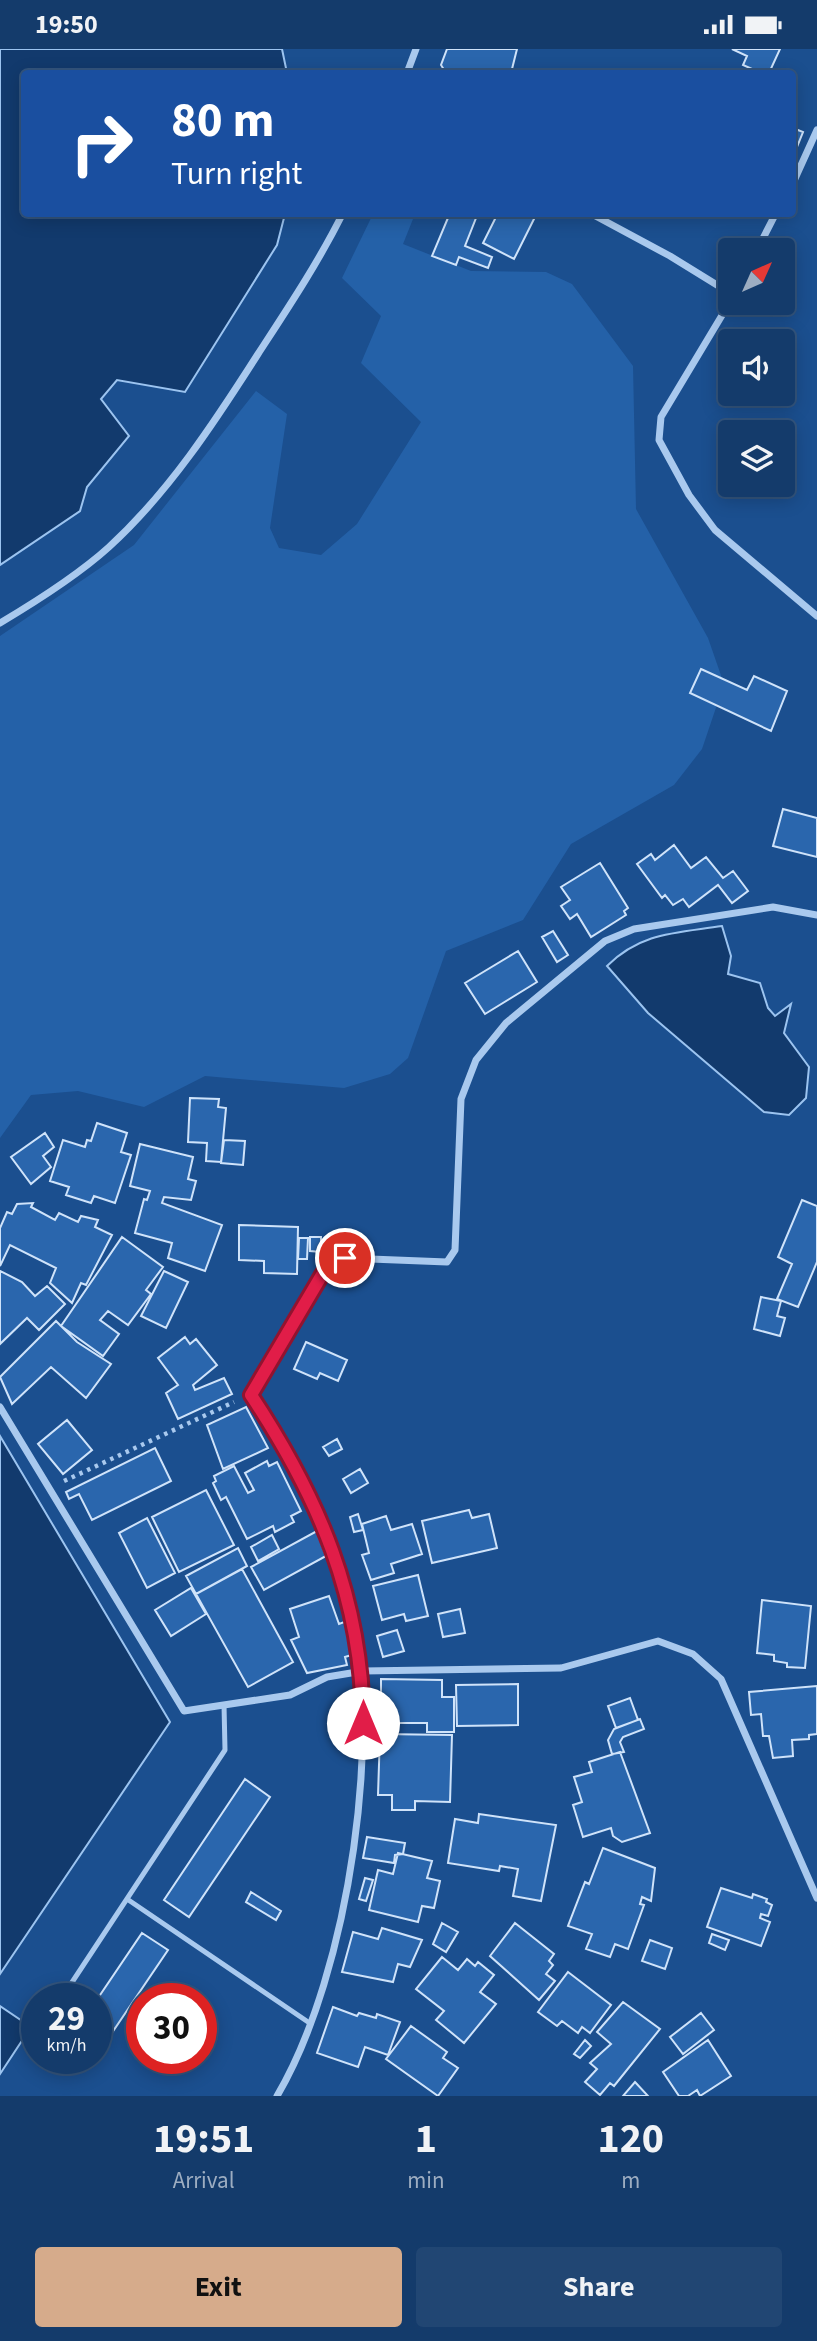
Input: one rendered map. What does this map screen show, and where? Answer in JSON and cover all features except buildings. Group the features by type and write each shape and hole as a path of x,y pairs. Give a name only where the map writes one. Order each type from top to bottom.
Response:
{"street":[{"path":"408,70 416,49"},
{"path":"796,176 817,130"},
{"path":"0,623 29,606 108,548 169,484 222,411 315,267 341,217"},
{"path":"598,217 670,255 718,285"},
{"path":"763,238 774,217"},
{"path":"722,315 661,417 659,440 689,495 715,530 817,616"},
{"path":"277,2096 294,2068 311,2024 338,1931 362,1786 363,1671 347,1590 320,1517 251,1395 326,1268 345,1258 447,1262 455,1250 461,1099 476,1060 506,1023 605,940 634,929 773,907 817,915"},
{"path":"0,1407 184,1711 290,1695 327,1677 363,1671 561,1668 658,1641 693,1654 720,1679 817,1898"}],"lane":[{"path":"72,1983 225,1749 224,1705"},
{"path":"127,1899 311,2024"}],"path":[{"path":"49,1488 251,1395"}],"shaded area":[{"path":"0,49 282,49 286,70 21,70 21,217 284,217 277,245 185,392 117,380 101,399 129,436 87,487 80,511 0,565"},
{"path":"372,217 414,217 403,244 471,271 546,272 572,284 633,366 636,509 708,638 724,684 702,749 674,785 571,844 523,920 446,951 408,1058 390,1074 344,1088 205,1076 144,1107 78,1091 31,1095 0,1138 0,636 134,545 256,391 287,414 270,528 279,548 321,555 357,524 421,422 361,363 381,316 342,278"},
{"path":"722,926 731,956 728,974 760,983 768,1008 775,1016 791,1004 784,1033 809,1067 806,1098 789,1115 764,1112 648,1013 607,966 633,946 646,940"},
{"path":"0,1436 170,1722 0,1974"},
{"path":"0,2006 21,2020 21,2042 0,2074"}],"route":[{"path":"345,1258 326,1268 251,1395 267,1419 320,1517 347,1590 363,1671 363,1723"}]}
